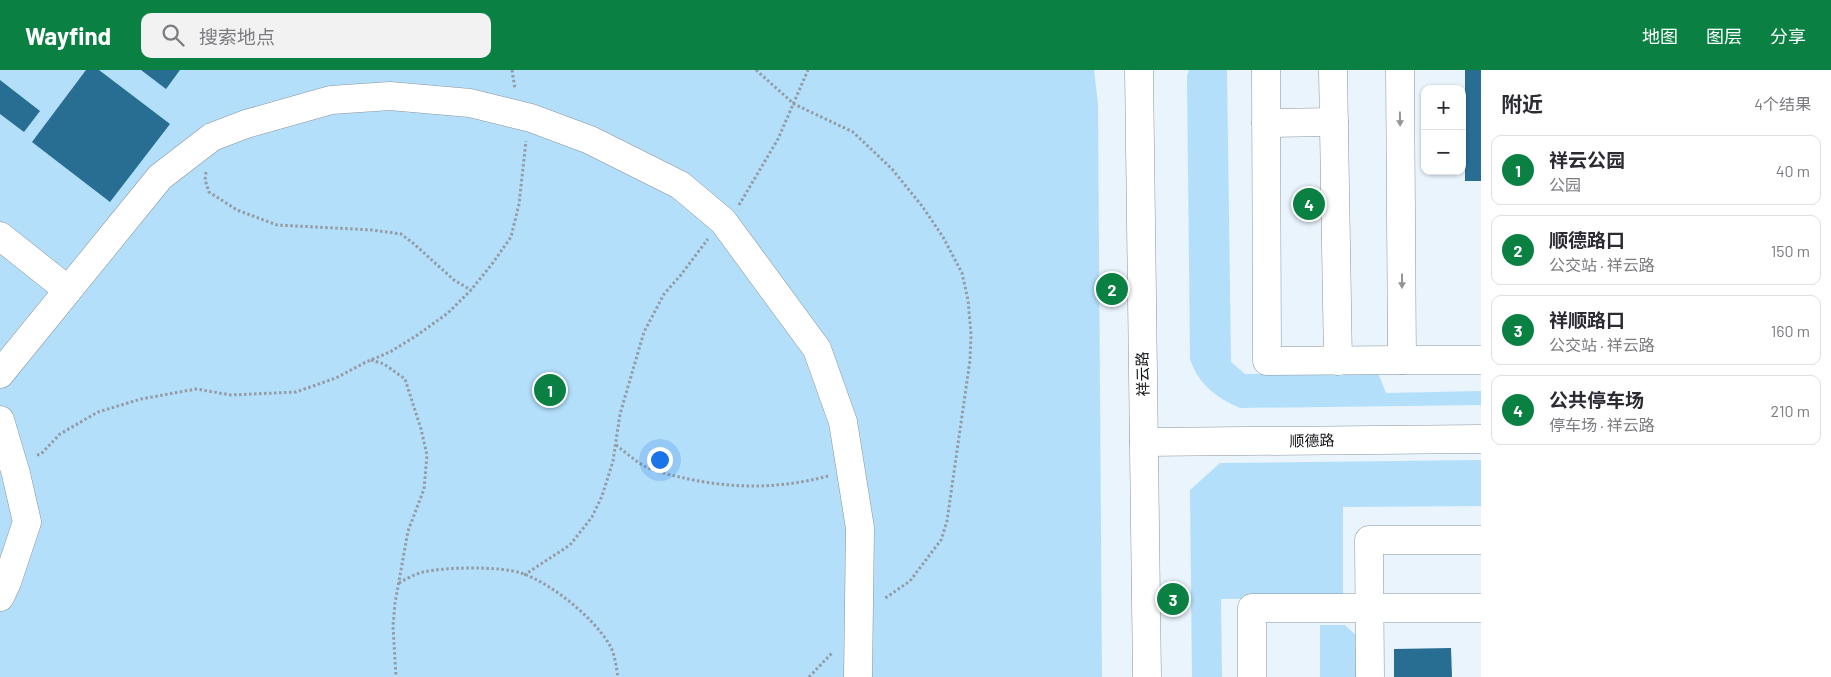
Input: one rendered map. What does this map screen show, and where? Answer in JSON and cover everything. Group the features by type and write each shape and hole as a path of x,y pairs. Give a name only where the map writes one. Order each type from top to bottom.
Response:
{"street":[{"name":"祥云路","path":"1140,70 1147,677"},
{"path":"1266,70 1268,361 1481,360"},
{"path":"1333,70 1338,361"},
{"path":"1400,70 1402,360"},
{"path":"0,374 160,177 212,137 246,124 331,100 390,96 470,103 520,116 590,140 680,185 723,221 817,349 843,422 860,528 858,677"},
{"path":"1266,122 1334,122"},
{"path":"0,236 68,290"},
{"path":"0,420 16,474 27,522 7,582 0,597"},
{"name":"顺德路","path":"1144,442 1481,439"},
{"path":"1370,677 1369,540 1481,540"},
{"path":"1252,677 1252,608 1481,608"}],"path":[{"path":"41,454 60,434 74,425 98,412 141,399 196,389 231,395 296,392 336,378 390,352 448,313 471,290 511,237 519,204 526,146 526,128 520,116 512,70"},
{"path":"756,70 794,104 852,132 892,169 922,206 943,237 962,273 968,300 971,334 970,360 947,521 941,540 910,581 880,601 859,622"},
{"path":"524,575 570,545 592,517 602,496 616,445 620,414 644,332 664,294 739,204 778,139 808,70"},
{"path":"212,137 211,153 206,171 209,192 237,210 277,226 372,230 401,234 414,243 454,280 471,290"},
{"path":"371,360 384,364 405,379 422,429 427,455 424,489 408,531 398,583 393,626 396,677"},
{"path":"616,445 644,466 666,474 701,482 739,487 792,483 851,472"},
{"path":"398,583 422,572 453,569 496,570 524,575 547,587 590,618 610,646 618,677"},
{"path":"809,677 834,651"}],"shaded area":[{"path":"0,70 1094,70 1098,104 1102,677 0,677"},
{"path":"1189,70 1227,70 1231,362 1245,374 1378,373 1386,393 1481,391 1481,405 1240,408 1216,395 1203,383 1190,359 1187,76"},
{"path":"1481,460 1481,506 1343,507 1343,597 1221,599 1222,677 1192,677 1190,490 1220,463"},
{"path":"1320,625 1345,625 1361,640 1362,677 1320,677"}],"building":[{"path":"86,70 99,70 170,124 110,202 32,142"},
{"path":"141,70 180,70 166,89"},
{"path":"1465,70 1481,70 1481,181 1465,181"},
{"path":"0,80 40,111 24,132 0,114"},
{"path":"1451,648 1452,677 1394,677 1394,649"}],"place":[{"name":"公共停车场","path":"1309,204"},
{"name":"顺德路口","path":"1112,289"},
{"name":"祥云公园","path":"550,390"},
{"name":"祥顺路口","path":"1173,599"}]}
